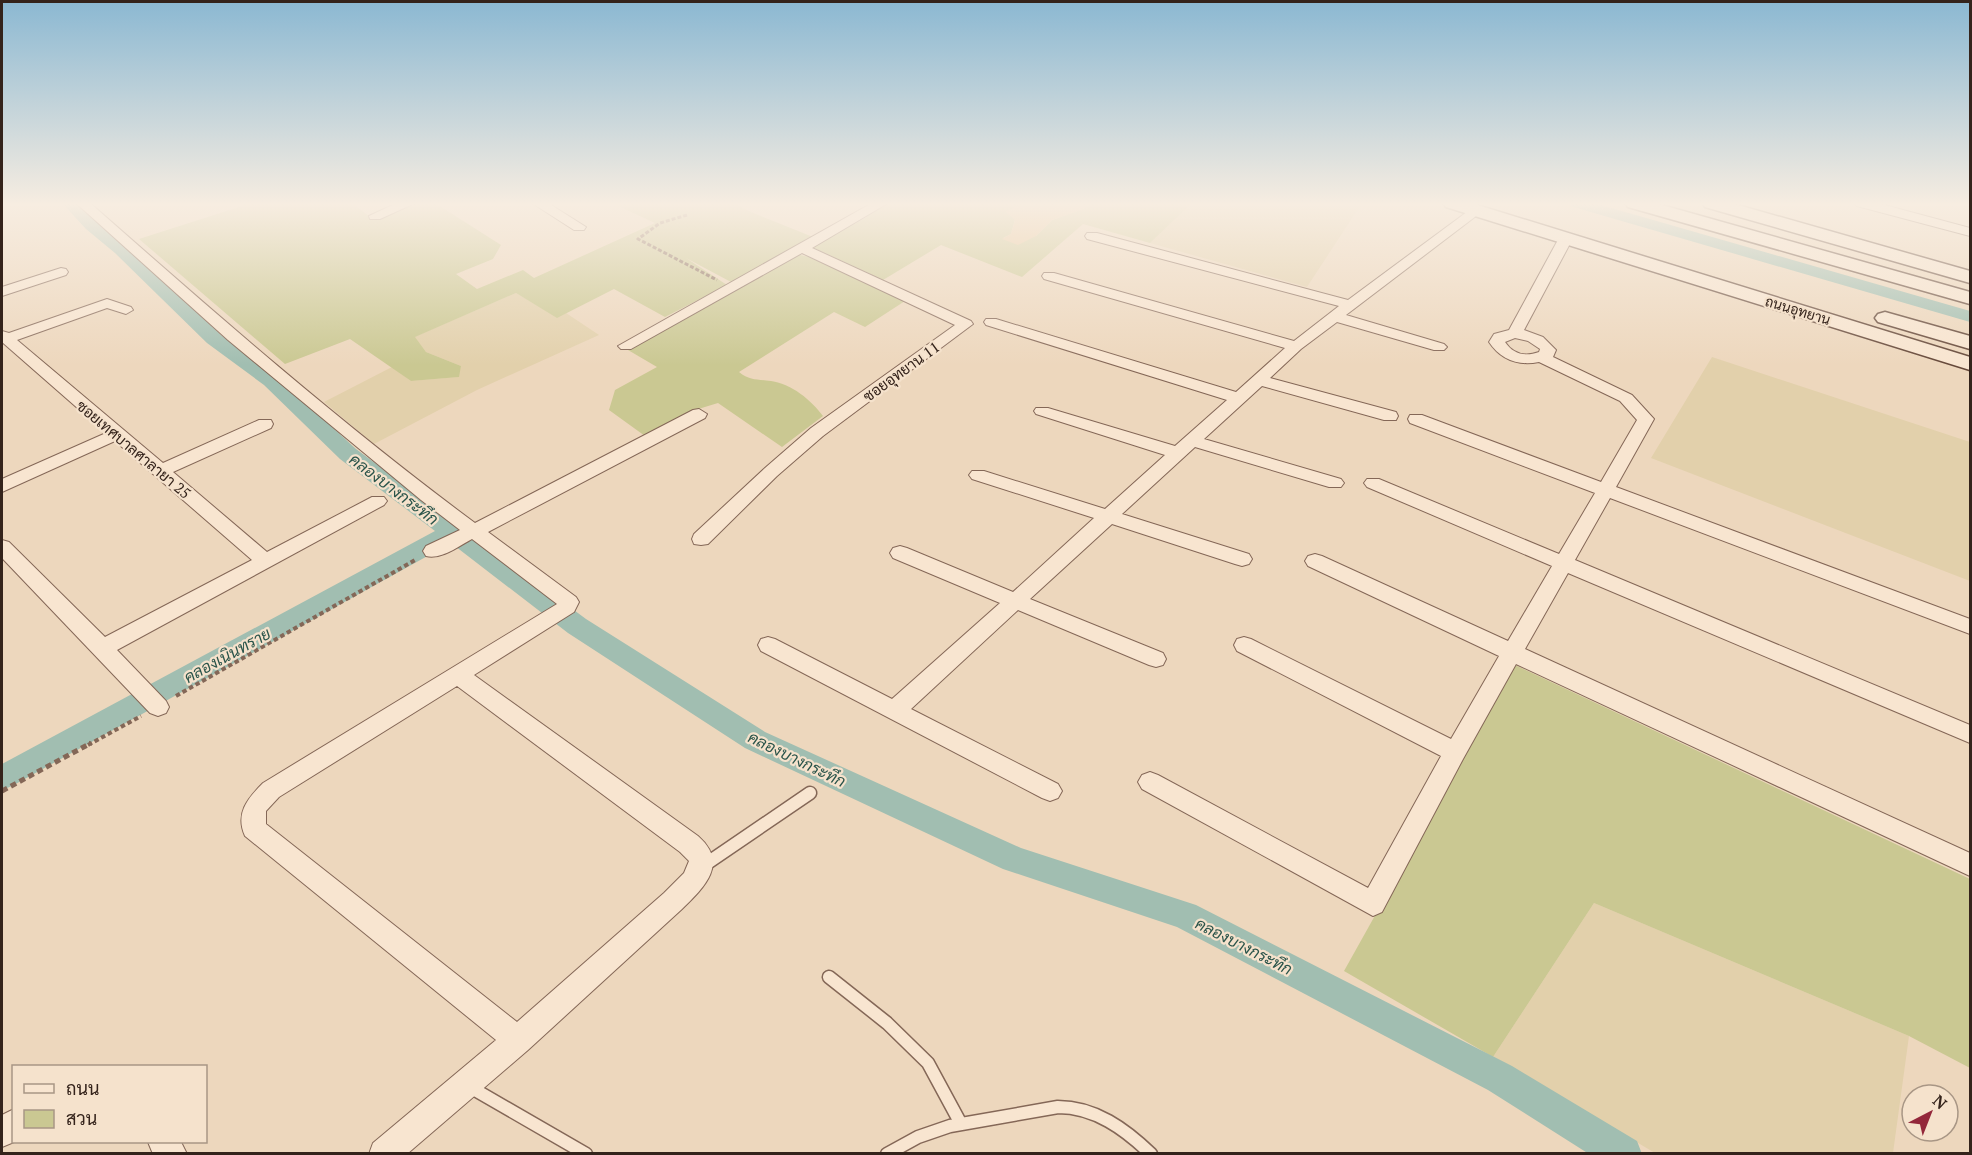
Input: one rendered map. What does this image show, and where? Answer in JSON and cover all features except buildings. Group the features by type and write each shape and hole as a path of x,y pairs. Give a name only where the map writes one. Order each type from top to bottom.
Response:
{"main road":[{"name":"ถนนอุทยาน","path":"1627,257 1971,364"},
{"name":"ถนนอุทยาน","path":"1682,257 1971,343"},
{"path":"1824,257 1971,298"},
{"path":"1900,257 1971,277"}],"street":[{"path":"143,257 233,337 470,532 569,602 560,612 272,790 254,808 254,829 518,1040"},
{"path":"626,346 785,257"},
{"name":"ซอยอุทยาน 11","path":"701,539 771,472 811,438 895,373 966,324 820,257"},
{"path":"1171,257 1352,305"},
{"path":"894,711 1296,346 1352,305 1410,257"},
{"path":"1515,333 1556,257"},
{"path":"2,292 61,272"},
{"path":"1049,276 1296,346"},
{"path":"4,337 107,303 126,310"},
{"path":"1335,317 1439,346"},
{"path":"991,322 1239,398"},
{"path":"1515,333 1536,338 1548,350 1546,355 1528,360 1516,358 1499,348 1497,342 1499,337 1515,333"},
{"name":"ซอยเทศบาลศาลายา 25","path":"4,337 267,562"},
{"path":"1150,782 1373,904 1455,752 1646,419 1626,398 1541,357"},
{"path":"1259,380 1390,416"},
{"path":"1042,411 1178,453"},
{"path":"433,550 536,500 699,414"},
{"path":"1416,419 1971,627"},
{"path":"160,471 265,424"},
{"path":"2,486 117,434"},
{"path":"1192,441 1335,483"},
{"path":"978,475 1242,559"},
{"path":"1372,483 1971,734"},
{"path":"103,648 378,501"},
{"path":"2,547 154,701"},
{"path":"900,553 1156,659"},
{"path":"1315,561 1971,865"},
{"path":"768,645 1050,791"},
{"path":"1244,645 1455,752"},
{"path":"384,1154 518,1040 673,901 701,867 700,855 689,844 458,675"}],"lane":[{"path":"701,867 810,793"},
{"path":"829,977 887,1023 928,1063 961,1124"},
{"path":"465,1084 586,1154"},
{"path":"887,1154 906,1140 943,1126 1063,1107 1094,1114 1131,1134 1151,1154"}],"path":[{"path":"672,257 731,288"},
{"path":"2,792 154,701 433,550"}],"shaded area":[{"path":"1200,257 1327,257 1307,287"},
{"path":"516,293 557,317 566,313 599,335 477,390 374,444 324,402 392,367 411,381 458,377 461,366 426,352 414,337"},
{"path":"1712,357 1970,442 1970,581 1651,458"},
{"path":"1594,903 1909,1036 1903,1083 1900,1083 1900,1102 1893,1153 1655,1153 1493,1057"}],"green space":[{"path":"160,257 494,257 456,274 477,289 523,270 534,278 580,257 777,257 731,282 686,258 727,285 665,317 614,289 557,318 516,293 415,337 426,352 461,366 459,377 411,381 350,339 285,364"},
{"path":"791,257 809,257 905,301 865,327 834,312 739,372 751,378 779,383 794,389 813,404 823,416 782,447 718,403 695,410 645,436 609,410 615,390 657,367 628,350"},
{"path":"833,257 921,257 883,280"},
{"path":"971,257 1045,257 1022,277"},
{"path":"1515,665 1970,879 1970,1068 1909,1036 1594,903 1493,1057 1344,971"}],"waterway":[{"name":"คลองบางกระทึก","path":"129,257 214,339 271,381 348,454 452,532"},
{"path":"1762,257 1970,317"},
{"name":"คลองเนินทราย","path":"2,778 452,532"},
{"name":"คลองบางกระทึก","path":"452,532 577,626 755,740 1014,859 1185,915 1500,1078 1624,1154"}]}
